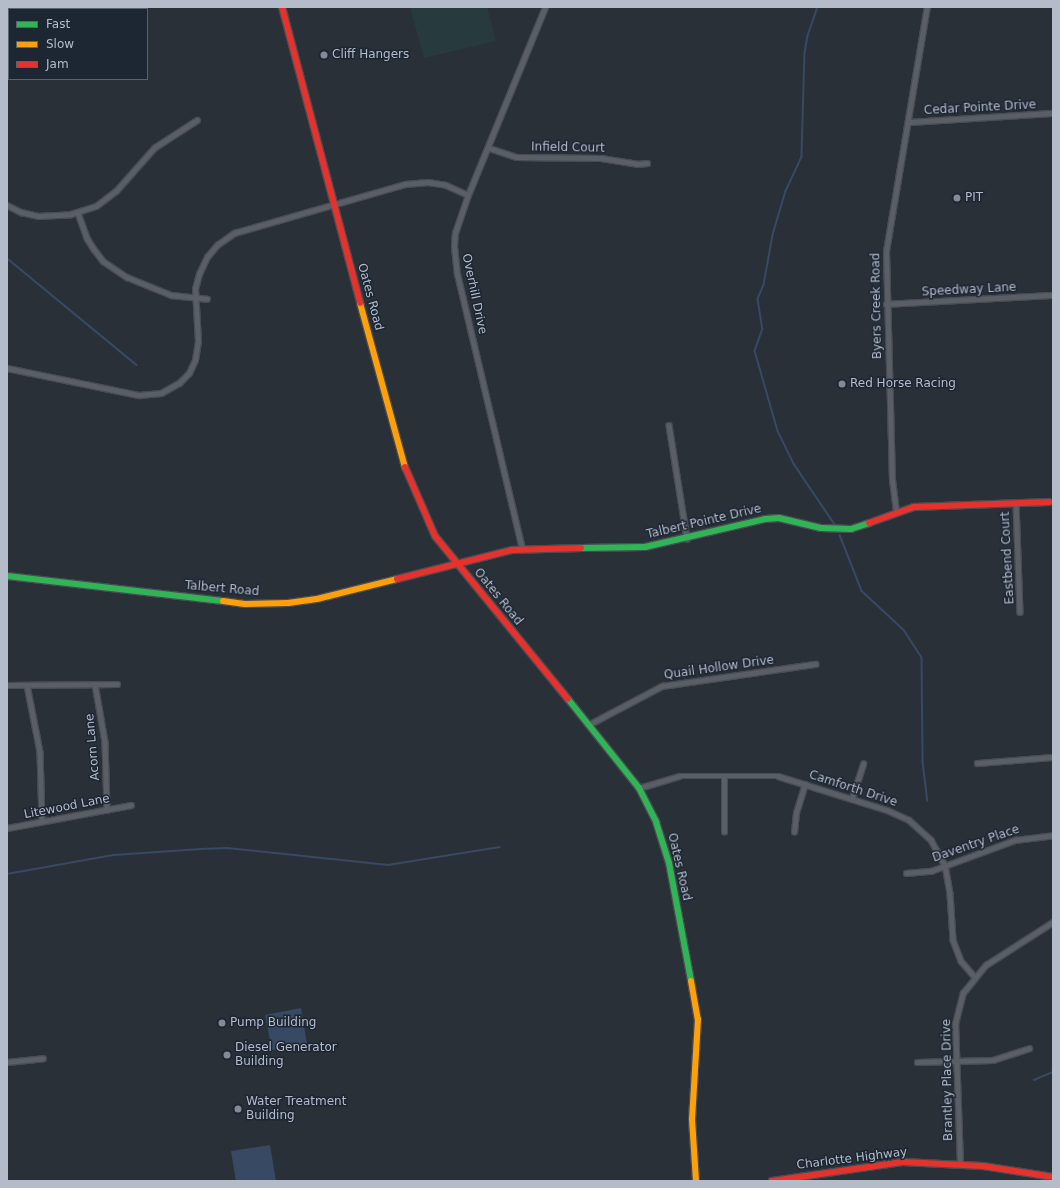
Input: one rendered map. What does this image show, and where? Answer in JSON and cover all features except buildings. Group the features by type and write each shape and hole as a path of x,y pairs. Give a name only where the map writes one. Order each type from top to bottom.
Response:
{"street":[{"name":"Oates Road","path":"282,7 408,480 435,536 639,788 656,822 669,863 698,1018 692,1119 696,1181"},
{"name":"Overhill Drive","path":"522,549 457,275 455,233 468,195 489,148 545,7"},
{"name":"Byers Creek Road","path":"896,512 892,481 886,304 886,251 927,7"},
{"name":"Cedar Pointe Drive","path":"908,122 1053,114"},
{"path":"7,205 21,212 38,216 78,213 108,198 154,148 197,120"},
{"name":"Infield Court","path":"489,148 516,157 595,158 636,164 647,163"},
{"path":"7,368 139,395 161,393 179,383 189,373 195,360 198,342 195,299 199,274 207,257 217,245 228,237 247,227 405,184 428,182 446,185 468,195"},
{"path":"78,213 88,240 103,261 127,277 171,295 195,299 207,299"},
{"name":"Speedway Lane","path":"886,304 1053,295"},
{"path":"669,425 687,539"},
{"name":"Talbert Pointe Drive","path":"456,563 522,549 645,547 687,539 765,519 779,518 821,528 851,529 896,512 935,505 1049,502"},
{"name":"Eastbend Court","path":"1016,503 1020,612"},
{"name":"Talbert Road","path":"7,576 244,604 259,604 317,599 456,563"},
{"name":"Quail Hollow Drive","path":"588,725 662,686 815,664"},
{"path":"7,684 117,684"},
{"name":"Acorn Lane","path":"95,684 105,742 107,810"},
{"path":"26,685 40,752 42,821"},
{"path":"977,763 1053,757"},
{"path":"852,798 863,764"},
{"name":"Camforth Drive","path":"639,788 679,776 778,776 852,798 898,814 915,824 931,840 945,865 950,893 953,940 961,961 974,976"},
{"path":"724,777 724,832"},
{"path":"794,832 796,812 805,784"},
{"name":"Litewood Lane","path":"7,828 131,805"},
{"name":"Daventry Place","path":"906,873 931,871 1015,840 1053,835"},
{"name":"Brantley Place Drive","path":"960,1164 956,1061 956,1024 958,1006 974,976 986,966 1053,922"},
{"path":"917,1062 1003,1059 1029,1048"},
{"path":"7,1062 43,1058"},
{"name":"Charlotte Highway","path":"772,1181 903,1162 960,1164 1053,1177"}],"green space":[{"path":"410,7 487,7 496,41 424,58"}],"water":[{"path":"301,1008 307,1044 272,1050 265,1015"},
{"path":"270,1145 276,1181 236,1181 231,1151"}],"waterway":[{"path":"818,7 808,36 805,53 802,157 786,191 773,235 764,285 758,299 763,329 755,351 778,431 794,464 836,526"},
{"path":"7,258 137,365"},
{"path":"840,535 862,591 904,630 922,658 923,762 928,801"},
{"path":"7,874 114,855 201,849 227,848 388,865 500,847"},
{"path":"1034,1080 1053,1072"}],"traffic: fast":[{"path":"581,548 645,547 765,519 779,518 821,528 851,529 869,523"},
{"path":"7,576 223,601"},
{"path":"568,699 639,788 656,822 669,863 691,981"}],"traffic: slow":[{"path":"360,303 405,467"},
{"path":"223,601 245,604 288,603 317,599 397,579"},
{"path":"691,981 698,1019 692,1119 696,1181"}],"traffic: jam":[{"path":"282,7 360,303"},
{"path":"405,467 435,536 568,699"},
{"path":"869,523 914,507 1049,502"},
{"path":"397,579 512,550 581,548"},
{"path":"772,1181 903,1162 983,1166 1053,1177"}],"place":[{"name":"Cliff Hangers","path":"324,55"},
{"name":"PIT","path":"957,198"},
{"name":"Red Horse Racing","path":"842,384"},
{"name":"Pump Building","path":"222,1023"},
{"name":"Diesel Generator Building","path":"227,1055"},
{"name":"Water Treatment Building","path":"238,1109"}]}
